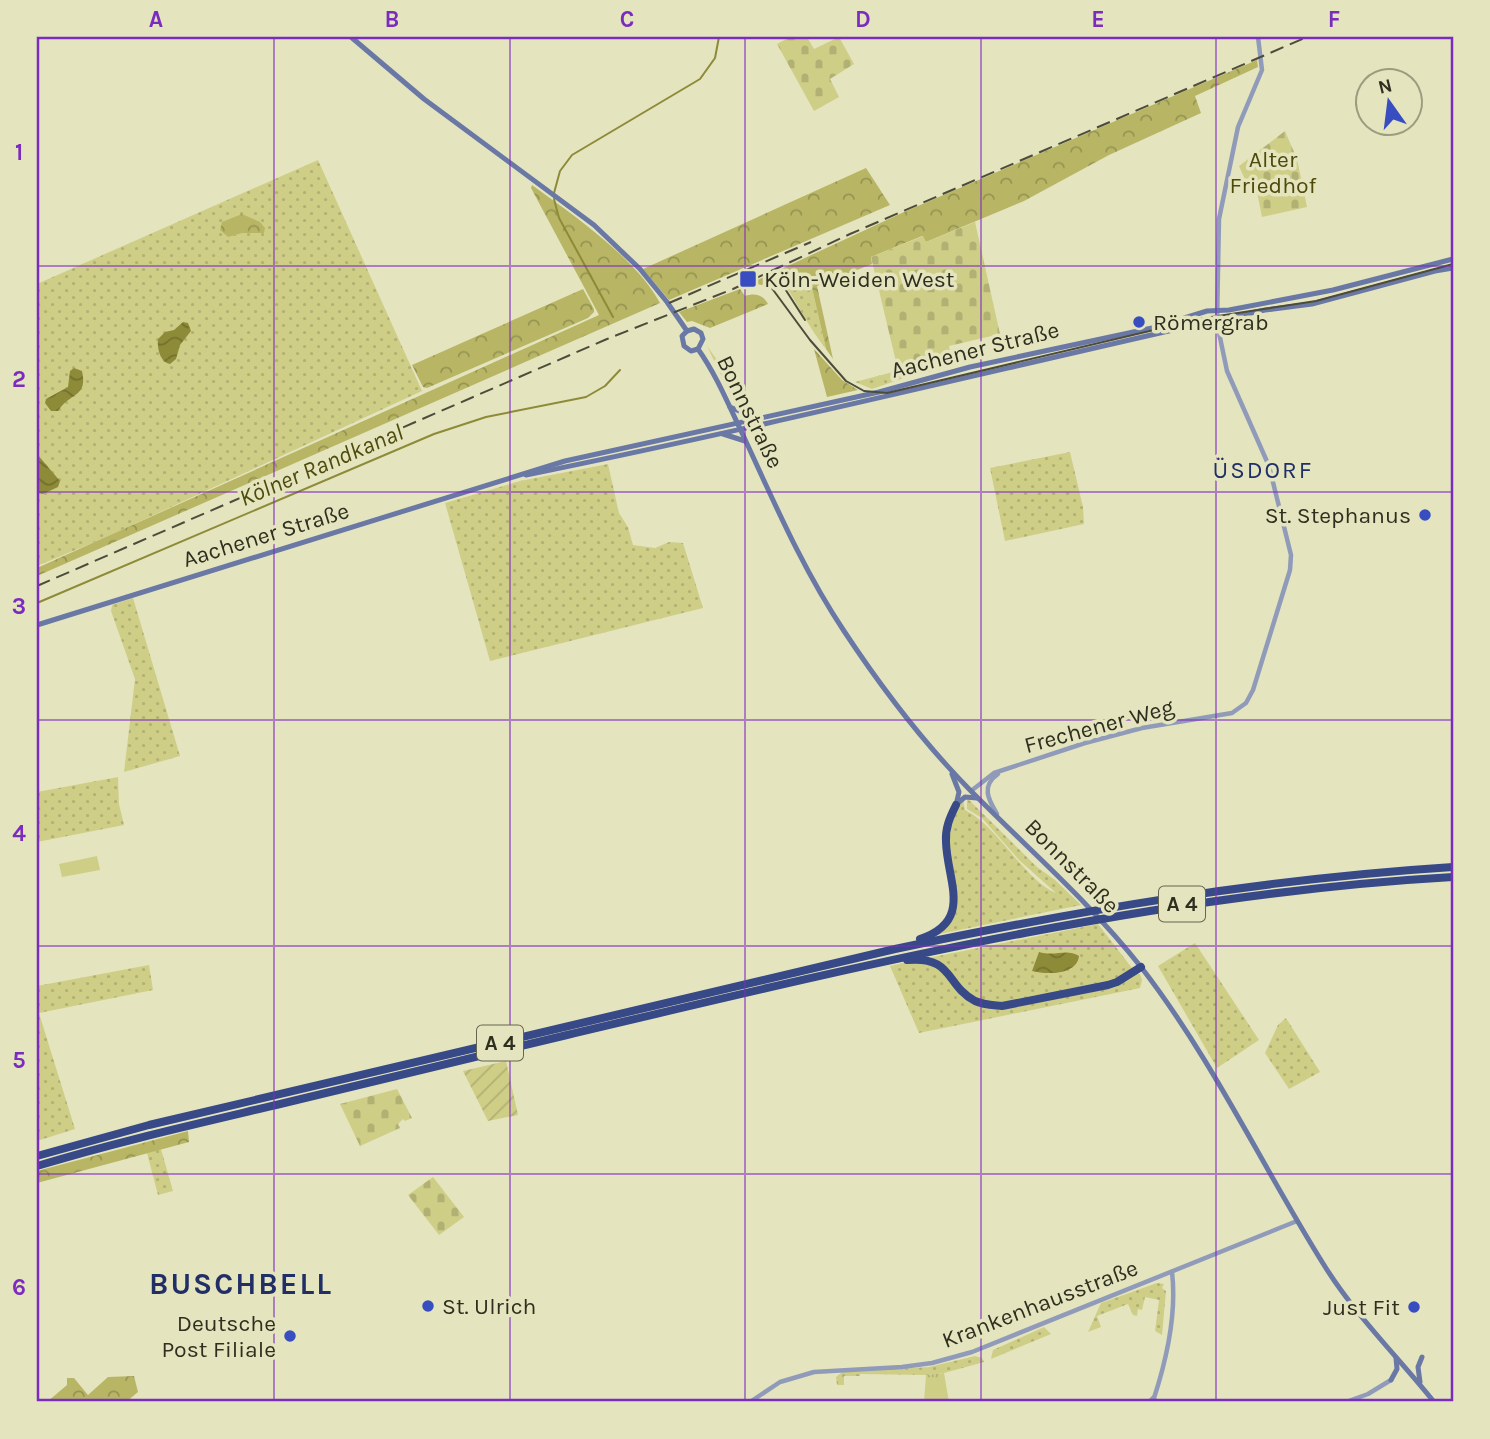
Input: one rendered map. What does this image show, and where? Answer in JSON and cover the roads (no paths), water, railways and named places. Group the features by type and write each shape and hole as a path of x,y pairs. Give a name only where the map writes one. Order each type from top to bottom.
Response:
{"highway":[{"path":"895,949 934,934 950,917 955,892 946,835 948,822 956,805"},
{"name":"A 4","path":"37,1166 194,1120 895,949 1083,911 1185,895 1348,875 1453,867"},
{"name":"A 4","path":"37,1156 1020,932 1175,905 1276,892 1453,877"},
{"path":"887,961 918,959 936,963 974,1000 986,1005 1002,1006 1108,985 1141,967"}],"main road":[{"path":"351,37 424,99 594,225 629,258 667,302 687,331"},
{"name":"Aachener Straße","path":"37,625 565,461 878,392 974,366 1152,328 1197,314 1335,289 1453,259"},
{"name":"Aachener Straße","path":"506,480 723,434 1217,320 1312,304 1453,268"},
{"path":"694,329 701,333 703,340 698,349 691,351 684,346 682,336 687,331 694,329"},
{"path":"1075,344 1082,351 1089,341"},
{"name":"Bonnstraße","path":"698,349 730,407 789,534 842,628 912,725 971,791 1105,923 1141,967 1195,1042 1336,1284 1434,1402"},
{"path":"967,377 964,372 974,366"},
{"path":"730,407 755,418"},
{"path":"723,434 745,440 757,426"},
{"path":"950,768 959,792 956,805"},
{"path":"956,805 965,797 979,799"},
{"path":"1391,1380 1397,1369 1395,1355"},
{"path":"1404,1366 1422,1357 1418,1367 1420,1386"},
{"path":"1391,1380 1409,1372"}],"street":[{"name":"Frechener Weg","path":"971,791 989,776 1007,768 1142,728 1232,713 1250,698 1290,570 1291,555 1267,460 1227,371 1217,320 1219,219 1238,127 1262,70 1258,37"},
{"name":"Frechener Weg","path":"999,818 987,797 987,787 994,777 1007,768"},
{"name":"Krankenhausstraße","path":"750,1402 780,1382 814,1371 902,1367 932,1363 972,1352 1297,1221"},
{"path":"1149,1402 1150,1399 1156,1400 1171,1330 1172,1272"},
{"path":"1346,1402 1368,1394 1391,1380"}],"water":[{"path":"183,322 188,323 191,331 180,345 176,359 170,364 167,363 160,354 158,339"},
{"path":"74,368 82,371 80,391 58,411 51,411 45,403 46,399 68,387 70,371"},
{"path":"37,454 60,481 58,487 43,494 37,493"},
{"path":"1039,952 1079,956 1073,967 1067,970 1045,973 1032,971"}],"waterway":[{"name":"Kölner Randkanal","path":"554,193 560,171 572,155 700,79 715,58 719,37"},
{"name":"Kölner Randkanal","path":"554,199 559,218 613,317"},
{"name":"Kölner Randkanal","path":"37,603 434,434 486,417 586,397 605,386 620,370"}],"tram line":[{"path":"771,287 810,340 846,381 864,391 887,393 1205,318 1316,301 1453,264"},
{"path":"780,281 805,320"}],"railway":[{"path":"37,586 607,339 733,289 850,234 1307,37"},
{"path":"669,303 811,242"}],"place":[{"name":"Köln-Weiden West","path":"748,279"},
{"name":"Römergrab","path":"1139,322"},
{"name":"St. Stephanus","path":"1425,515"},
{"name":"St. Ulrich","path":"428,1306"},
{"name":"Just Fit","path":"1414,1307"},
{"name":"Deutsche Post Filiale","path":"290,1336"}],"district":[{"name":"ÜSDORF","path":"1263,470"},
{"name":"BUSCHBELL","path":"241,1284"}],"park label":[{"name":"Alter Friedhof","path":"1273,172"}]}
